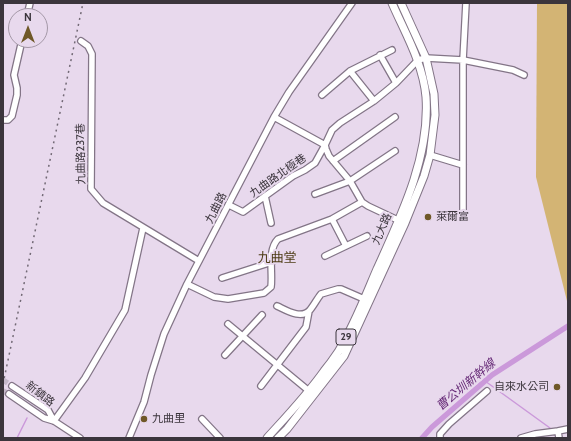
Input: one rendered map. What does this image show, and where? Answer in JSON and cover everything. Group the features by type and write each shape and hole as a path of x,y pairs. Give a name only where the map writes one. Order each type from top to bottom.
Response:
{"main road":[{"name":"九大路","path":"278,438 292,423 344,356 402,222 422,154 426,95 418,60 392,3"},
{"name":"九大路","path":"268,438 309,391 338,352 424,176 430,156 435,115 434,94 426,58 401,3"}],"street":[{"name":"九曲路","path":"129,438 144,402 164,334 199,261 274,117 289,92 352,3"},
{"path":"463,213 463,60 466,3"},
{"name":"九曲路237巷","path":"81,41 88,46 92,54 91,189 103,203 199,261"},
{"path":"3,120 8,120 12,116 18,95 18,88 14,75 20,48"},
{"path":"322,95 350,71 392,50"},
{"path":"380,55 396,83"},
{"path":"418,60 426,58 463,60 513,70 524,75"},
{"name":"九曲路北極巷","path":"229,205 243,212 293,176 315,163 332,130 340,123 374,102 396,83 418,60"},
{"path":"350,71 374,102"},
{"path":"274,117 325,145 334,161 350,180 362,202 402,222"},
{"path":"334,161 396,117"},
{"path":"315,194 350,180 395,151"},
{"path":"430,156 463,165"},
{"path":"265,196 271,223"},
{"path":"188,284 210,296 221,299 264,293 271,287 272,249 274,242 278,239 332,219 362,202"},
{"path":"332,219 346,246"},
{"path":"54,421 85,378 125,310 143,228"},
{"path":"325,256 367,236"},
{"path":"222,278 272,262"},
{"path":"261,386 306,327 309,312 321,294 341,289 364,299"},
{"path":"277,306 291,313 298,314 309,312"},
{"path":"225,355 262,315"},
{"path":"228,324 309,391"},
{"name":"新鎮路","path":"12,386 48,410 54,421"},
{"path":"440,438 440,434 449,424 487,391"},
{"name":"新鎮路","path":"9,394 44,418 54,421 80,438"},
{"path":"202,419 220,438"},
{"path":"521,438 535,434 568,429"},
{"path":"558,431 559,438"}],"shaded area":[{"path":"537,3 568,3 568,305 536,177"}],"waterway":[{"name":"曹公圳新幹線","path":"422,438 432,427 492,375 568,326"},
{"path":"485,381 550,428"},
{"path":"17,438 27,418"}],"tunnel":[{"path":"3,380 12,386"},
{"path":"3,391 9,394"}],"railway":[{"path":"3,384 83,3"}],"place":[{"name":"萊爾富","path":"428,217"},
{"name":"自來水公司","path":"557,387"},
{"name":"九曲里","path":"144,419"}],"district":[{"name":"九曲堂","path":"277,258"}]}
